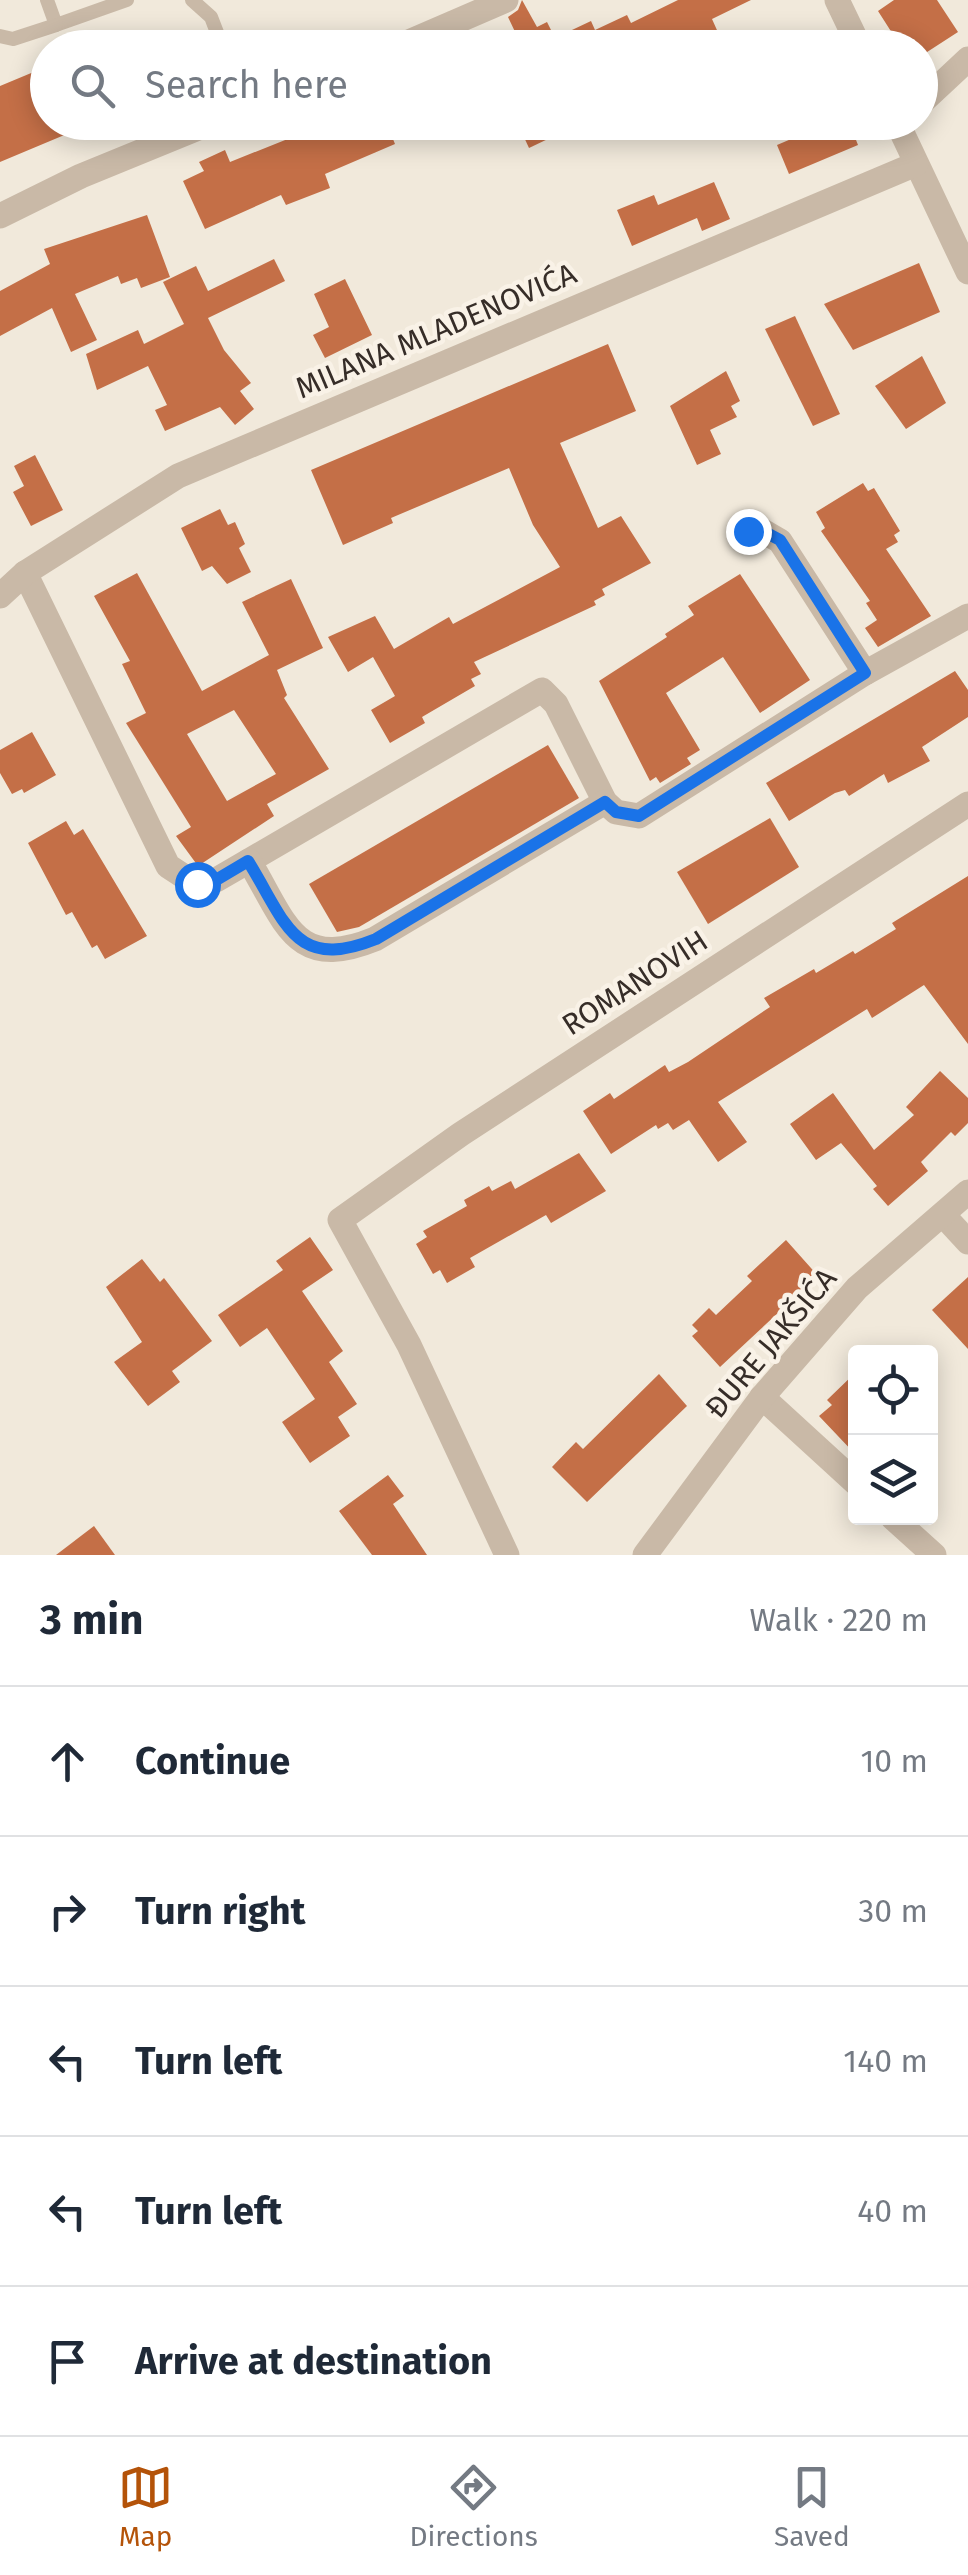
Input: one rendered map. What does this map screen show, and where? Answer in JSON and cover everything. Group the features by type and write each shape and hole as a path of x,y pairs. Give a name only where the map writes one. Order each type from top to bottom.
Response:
{"street":[{"path":"437,30 506,0"},
{"path":"837,0 851,30"},
{"path":"938,87 968,59"},
{"path":"0,216 81,176 169,140"},
{"path":"905,140 968,272"},
{"name":"MILANA MLADENOVIĆA","path":"0,596 25,573 178,476 916,164"},
{"path":"748,531 761,530 780,540 865,673"},
{"path":"25,573 168,866 197,884 216,880 542,690 556,704 605,802 616,812 639,816 865,673 968,616"},
{"path":"248,861 294,934 316,950 341,953 376,939 605,802"},
{"name":"ROMANOVIH","path":"507,1555 409,1344 340,1220 461,1134 968,804"},
{"name":"ĐURE JAKŠIĆA","path":"645,1555 762,1397 857,1288 968,1192"},
{"path":"944,1216 968,1242"},
{"path":"762,1397 848,1475"},
{"path":"902,1525 934,1555"}],"lane":[{"path":"47,0 56,25"},
{"path":"41,30 127,0"},
{"path":"192,0 211,17 216,30"},
{"path":"0,36 13,39 30,33"}],"building":[{"path":"522,0 537,27 547,22 551,30 514,30 508,17 518,10"},
{"path":"678,0 751,0 712,19 717,30 595,30 627,15 631,23"},
{"path":"894,0 937,0 958,32 938,45 938,30 890,30 878,11"},
{"path":"591,21 595,30 572,30"},
{"path":"30,74 30,140 52,140 0,162 0,86"},
{"path":"285,140 393,140 395,144 325,174 330,188 286,205 281,195 205,229 183,181 204,171 199,162 225,150 230,162"},
{"path":"525,140 546,140 529,148"},
{"path":"789,140 856,140 858,145 789,174 777,145"},
{"path":"714,182 730,219 702,231 697,218 632,246 617,210 654,195 658,205"},
{"path":"147,215 170,277 141,288 137,278 121,284 118,276 75,294 97,340 71,352 52,308 0,336 0,291 50,264 44,249"},
{"path":"274,259 285,281 208,318 224,350 251,383 240,391 254,409 235,425 220,407 165,431 155,410 167,405 148,366 97,390 86,354 138,330 144,344 184,324 163,282 196,266 208,291"},
{"path":"919,263 940,312 853,350 824,304"},
{"path":"345,279 372,335 325,358 313,335 329,327 314,294"},
{"path":"795,316 840,414 813,426 765,329"},
{"path":"608,344 636,411 560,443 598,528 621,516 651,563 602,589 605,595 594,601 596,605 474,662 481,674 471,679 475,686 422,717 425,723 390,743 371,710 395,696 373,657 348,672 328,637 375,616 394,649 449,617 453,624 560,567 533,525 509,468 391,518 393,523 343,545 311,470"},
{"path":"922,356 946,403 906,429 875,386"},
{"path":"726,371 740,401 731,406 737,417 710,430 721,454 697,465 670,406"},
{"path":"35,455 63,510 31,526 13,492 24,486 14,466"},
{"path":"863,483 868,491 874,488 900,531 894,535 898,542 886,549 931,616 878,647 865,628 877,620 866,603 870,601 821,531 825,528 816,512"},
{"path":"220,509 228,525 235,522 245,544 239,548 251,572 227,584 212,566 202,571 181,528"},
{"path":"137,573 202,691 269,655 242,602 291,579 323,648 277,670 287,695 284,698 329,769 267,804 274,816 198,866 176,836 191,827 126,723 146,713 122,664 130,661 94,596","holes":["234,710 276,774 227,801 187,734"]},
{"path":"740,574 810,680 760,713 723,657 666,693 700,750 687,758 691,764 660,783 656,777 650,781 599,681 667,637 665,634 694,615 688,606"},
{"path":"955,671 968,690 968,717 922,747 930,761 888,783 884,774 849,796 845,790 835,793 789,821 766,783"},
{"path":"32,732 56,775 24,793 22,789 12,794 0,773 0,750"},
{"path":"548,745 579,798 359,927 337,932 309,884"},
{"path":"770,818 799,867 708,924 677,872"},
{"path":"66,821 74,835 83,829 147,936 105,959 97,945 92,948 72,912 66,915 28,843"},
{"path":"968,876 968,1044 924,985 872,1018 867,1009 718,1102 747,1142 718,1162 689,1120 673,1130 668,1123 658,1129 656,1125 611,1154 583,1111 610,1093 614,1099 665,1065 669,1072 688,1062 770,1007 764,998 814,969 816,973 853,951 855,954 896,929 892,923"},
{"path":"940,1071 968,1098 968,1123 955,1136 951,1132 921,1162 928,1171 888,1206 873,1189 877,1186 841,1143 816,1160 790,1124 833,1093 874,1150 914,1115 906,1107"},
{"path":"579,1153 606,1191 551,1223 546,1215 470,1258 475,1267 447,1283 440,1270 433,1274 416,1244 427,1237 423,1231 467,1206 464,1200 489,1186 492,1191 511,1181 515,1189"},
{"path":"310,1237 333,1270 302,1291 343,1351 329,1362 357,1404 338,1417 350,1436 310,1463 282,1422 315,1399 267,1328 240,1347 218,1315 283,1270 276,1261"},
{"path":"786,1240 819,1277 806,1289 810,1294 785,1317 780,1311 720,1367 692,1336 698,1331 692,1325 709,1308 716,1315 752,1281 747,1276"},
{"path":"142,1259 160,1282 164,1278 212,1341 172,1371 180,1382 148,1406 114,1362 142,1342 106,1287"},
{"path":"968,1277 968,1349 932,1310"},
{"path":"659,1374 687,1406 587,1502 552,1467 576,1442 583,1449"},
{"path":"848,1380 848,1447 819,1416 832,1405 827,1400"},
{"path":"388,1475 404,1496 393,1504 427,1555 372,1555 339,1511"},
{"path":"94,1526 115,1555 56,1555"}],"route":[{"path":"197,884 216,880 248,861 294,934 316,950 341,953 376,939 605,802 616,812 639,816 865,673 780,540 761,530 748,531"}]}
